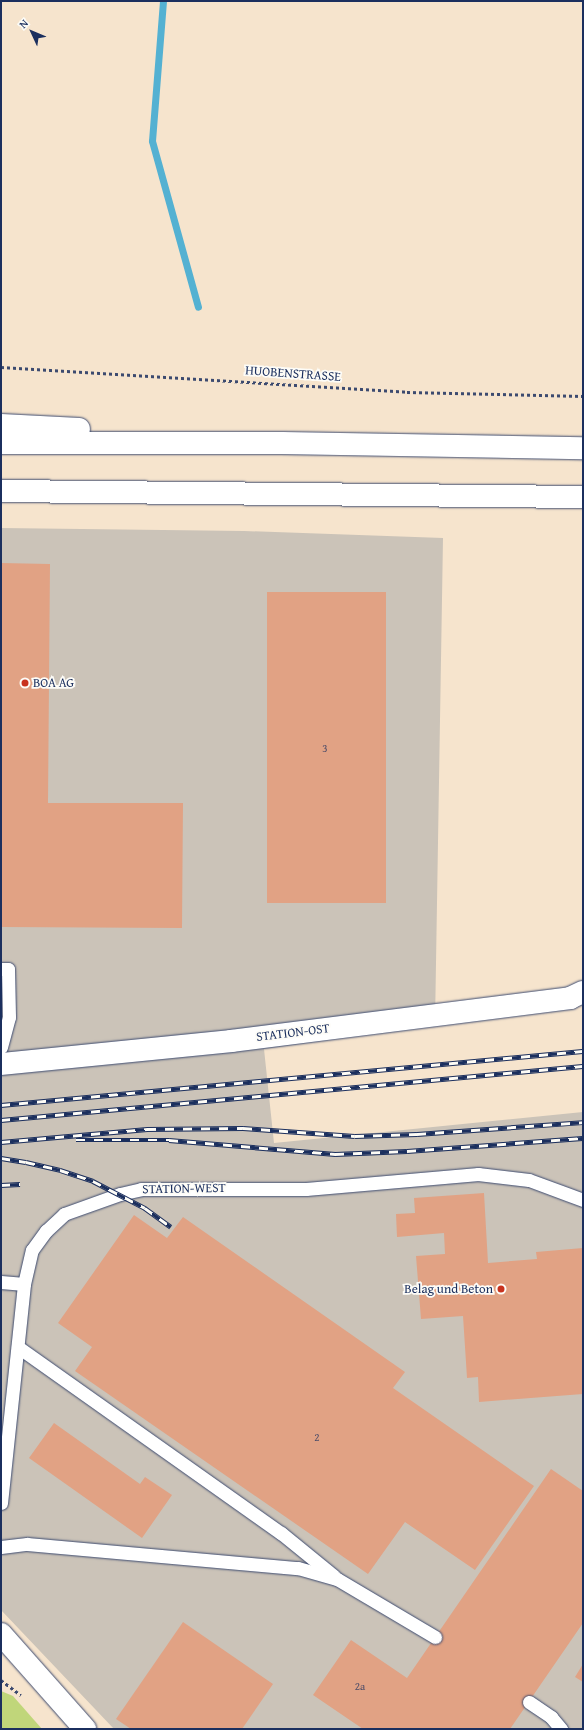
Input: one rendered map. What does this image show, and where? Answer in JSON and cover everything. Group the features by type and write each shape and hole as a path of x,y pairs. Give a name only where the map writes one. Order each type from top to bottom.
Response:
{"main road":[{"path":"1,425 85,429 181,443"},
{"path":"1,443 181,443 583,448"},
{"path":"1,491 583,497"},
{"name":"STATION-OST","path":"1,1064 231,1041 570,998 583,992"},
{"path":"1,1634 85,1729"}],"lane":[{"path":"1,969 8,969 9,1017 1,1047"},
{"name":"STATION-WEST","path":"1,1503 24,1284 32,1250 46,1231 64,1214 120,1194 141,1189 306,1189 478,1174 529,1180 583,1200"},
{"path":"1,1282 24,1284"},
{"path":"18,1347 281,1533 337,1579 435,1637"},
{"path":"1,1547 27,1544 298,1568 337,1579"},
{"path":"529,1702 551,1717 561,1729"}],"path":[{"name":"HUOBENSTRASSE","path":"1,367 407,392 583,396"},
{"path":"1,1680 23,1697"}],"shaded area":[{"path":"1,528 244,531 443,538 435,1025 264,1049 274,1143 583,1112 583,1729 114,1729 1,1610"}],"green space":[{"path":"1,1691 13,1696 42,1729 1,1729"}],"building":[{"name":"BOA AG","path":"1,563 50,564 48,803 183,803 182,928 1,927"},
{"path":"267,592 386,592 386,903 267,903"},
{"name":"Belag und Beton","path":"484,1193 488,1263 537,1259 536,1252 583,1248 583,1394 479,1402 478,1377 467,1378 463,1316 421,1319 416,1256 445,1254 444,1233 397,1237 396,1214 415,1213 414,1198"},
{"path":"134,1215 167,1238 183,1217 405,1372 393,1388 534,1486 475,1570 405,1522 368,1574 75,1371 92,1347 58,1323"},
{"path":"54,1423 140,1484 145,1477 172,1495 142,1538 29,1458"},
{"path":"551,1469 583,1491 583,1623 510,1729 363,1729 313,1695 351,1640 407,1678"},
{"path":"183,1622 273,1684 242,1729 131,1729 116,1719"},
{"path":"583,1664 583,1682 575,1677"}],"waterway":[{"path":"163,1 152,141 198,307"}],"railway":[{"path":"1,1105 583,1051"},
{"path":"1,1120 583,1066"},
{"path":"1,1142 147,1129 243,1128 355,1136 417,1134 583,1122"},
{"path":"76,1140 169,1140 335,1154 407,1151 583,1138"},
{"path":"1,1158 60,1170 93,1181 145,1208 171,1227"},
{"path":"1,1185 20,1184"}],"place":[{"name":"BOA AG","path":"25,683"},
{"name":"Belag und Beton","path":"501,1289"}]}
